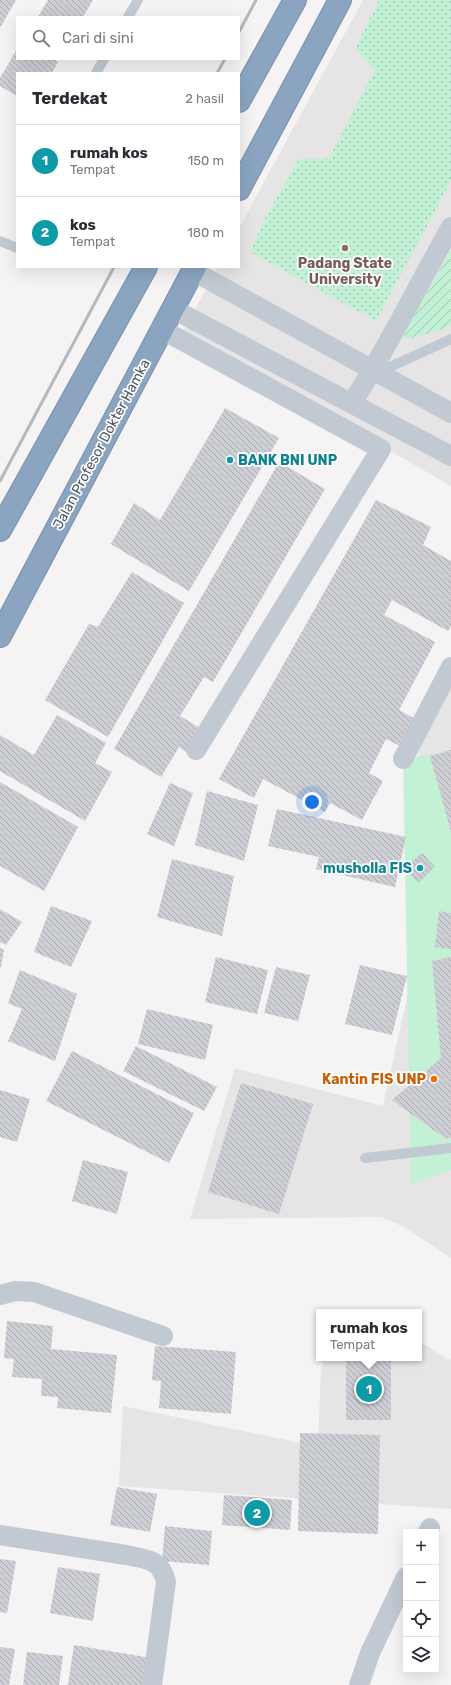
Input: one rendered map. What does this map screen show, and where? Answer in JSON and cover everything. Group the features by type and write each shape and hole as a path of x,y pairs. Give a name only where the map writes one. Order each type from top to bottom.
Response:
{"highway":[{"path":"240,99 295,0"},
{"path":"241,180 340,0"},
{"path":"0,530 145,268"},
{"name":"Jalan Profesor Dokter Hamka","path":"3,625 194,269"}],"street":[{"path":"352,403 376,371 387,341 451,227"},
{"path":"194,269 451,413"},
{"path":"173,309 451,456"},
{"path":"161,329 381,449 196,750"},
{"path":"403,759 451,667"},
{"path":"0,1295 15,1291 34,1292 163,1336"},
{"path":"0,1535 143,1558 159,1565 164,1572 166,1582 152,1685"},
{"path":"359,1685 370,1653 403,1583"}],"lane":[{"path":"129,16 138,0"},
{"path":"97,72 103,60"},
{"path":"0,241 16,248"},
{"path":"376,371 451,339"},
{"path":"365,1158 451,1148"}],"shaded area":[{"name":"Padang State University","path":"363,0 451,0 451,486 183,332 217,268 240,268 240,226"},
{"path":"451,686 451,1258 404,1227 381,1217 190,1219 235,1068 383,1106 428,902 425,790 417,748"},
{"path":"422,1344 449,1360 451,1359 451,1509 119,1486 123,1406 310,1445 318,1440 321,1371 323,1361 422,1361"}],"green space":[{"path":"379,0 451,0 451,181 376,321 250,252 263,222 299,159 329,158 375,70 355,49"},
{"path":"451,250 451,326 432,333 408,339 405,338 404,333"},
{"path":"451,751 451,1170 411,1184 403,759"}],"building":[{"path":"0,0 16,0 0,28"},
{"path":"48,0 93,0 84,16 39,16"},
{"path":"16,51 16,60 55,60 58,62 53,72 16,72 16,95 0,86 0,78"},
{"path":"225,408 279,438 189,591 111,544 134,503 160,520"},
{"path":"279,462 325,489 213,682 204,677 180,716 200,728 186,752 179,747 161,777 114,749"},
{"path":"376,500 431,527 423,545 451,561 451,626 448,631 392,600 384,615 435,642 399,710 419,721 404,748 386,739 369,773 383,781 362,820 330,803 325,812 263,779 254,798 219,779"},
{"path":"132,572 184,603 108,737 45,700 89,624 98,627"},
{"path":"57,715 106,743 95,763 112,772 85,821 0,771 0,735 34,755"},
{"path":"451,750 451,832 430,756"},
{"path":"0,782 78,827 44,891 0,866"},
{"path":"170,783 193,793 174,846 147,834"},
{"path":"207,791 258,805 244,861 195,845"},
{"path":"277,809 406,837 395,887 316,869 319,857 268,846"},
{"name":"musholla FIS","path":"422,853 435,867 418,883 404,868"},
{"path":"172,859 234,876 222,936 157,917"},
{"path":"51,906 92,921 71,967 34,952"},
{"path":"0,909 22,922 6,945 0,942"},
{"path":"439,911 451,913 451,949 435,947"},
{"path":"0,948 4,950 1,967 0,967"},
{"path":"216,957 268,970 257,1014 205,1002"},
{"name":"Kantin FIS UNP","path":"451,957 451,1138 446,1139 392,1100 441,1058 432,961"},
{"path":"360,965 407,976 392,1035 345,1024"},
{"path":"276,967 310,975 298,1021 264,1013"},
{"path":"20,970 77,994 55,1061 8,1041 22,1009 8,1003"},
{"path":"147,1009 213,1025 205,1060 138,1044"},
{"path":"136,1046 217,1087 204,1111 123,1071"},
{"path":"72,1051 194,1113 169,1163 46,1101"},
{"path":"241,1083 313,1104 279,1214 208,1192"},
{"path":"0,1090 30,1099 17,1142 0,1137"},
{"path":"83,1160 128,1172 117,1214 72,1201"},
{"path":"7,1321 53,1326 51,1349 117,1355 111,1413 57,1408 58,1397 41,1396 42,1379 12,1377 14,1359 4,1358"},
{"path":"155,1346 236,1352 231,1414 159,1408 161,1381 152,1380"},
{"path":"346,1361 391,1361 391,1420 346,1420"},
{"path":"300,1433 380,1435 378,1534 298,1531"},
{"path":"117,1487 157,1494 150,1532 110,1525"},
{"path":"224,1495 292,1500 290,1530 222,1525"},
{"path":"165,1526 212,1531 209,1565 162,1561"},
{"path":"0,1559 16,1561 7,1613 0,1612"},
{"path":"58,1567 100,1574 93,1621 50,1613"},
{"path":"74,1645 151,1658 146,1685 68,1685"},
{"path":"0,1647 15,1649 9,1685 0,1685"},
{"path":"27,1652 63,1656 59,1685 23,1685"}],"railway":[{"path":"240,30 256,0"},
{"path":"218,72 224,60"},
{"path":"0,481 113,268"}],"place":[{"name":"Padang State University","path":"345,248"},
{"name":"BANK BNI UNP","path":"230,460"},
{"name":"musholla FIS","path":"420,868"},
{"name":"Kantin FIS UNP","path":"434,1079"},
{"name":"rumah kos","path":"369,1389"},
{"name":"kos","path":"257,1513"}]}
